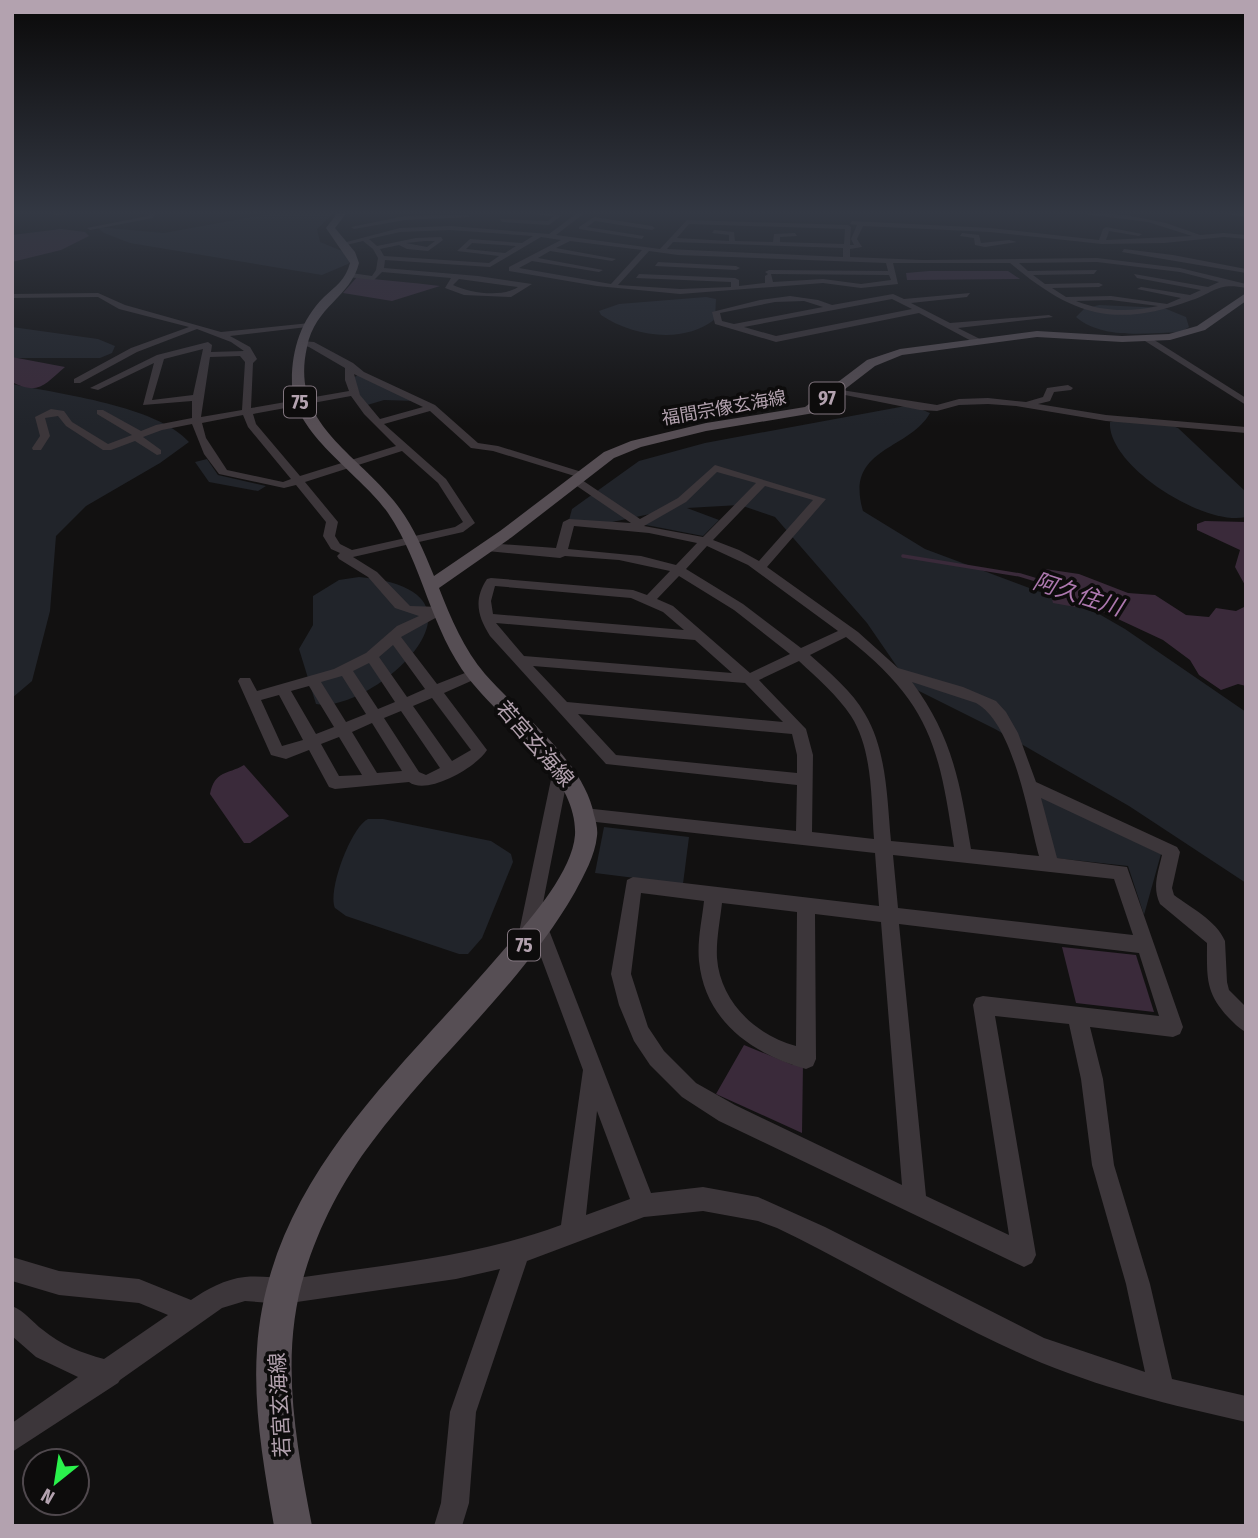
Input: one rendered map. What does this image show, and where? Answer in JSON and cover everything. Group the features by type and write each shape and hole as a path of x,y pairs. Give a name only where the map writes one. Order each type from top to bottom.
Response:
{"main road":[{"name":"75","path":"300,402 301,344 307,325 344,283"},
{"name":"福間宗像玄海線","path":"432,585 609,455 636,444 706,427 802,412 835,392 881,358 908,350 1051,333 1155,343 1196,331 1242,300"},
{"name":"若宮玄海線","path":"293,1526 281,1457 275,1370 283,1292 315,1211 338,1166 361,1132 532,934 578,866 586,835 582,802 561,770 461,655 411,542 380,492 317,427 300,402"}],"street":[{"path":"451,283 448,286 464,293 511,295 530,283"},
{"path":"503,283 525,286"},
{"path":"592,283 710,292 735,285"},
{"path":"613,286 616,283"},
{"path":"714,283 769,285 799,283"},
{"path":"839,283 869,286 890,283"},
{"path":"1041,283 1086,310 1105,314 1172,307 1224,283"},
{"path":"1172,283 1210,290"},
{"path":"1046,286 1099,285"},
{"path":"1141,289 1192,298"},
{"path":"12,296 47,298 100,295 118,306 222,334 245,345 252,353 253,359 249,362 246,411 258,435 330,516 332,527 329,536 335,546 352,554 452,533 469,523 441,481 352,393 348,371 350,365"},
{"path":"903,301 967,295"},
{"path":"737,326 893,296 977,341"},
{"path":"831,308 817,299 792,298 716,312 718,322 776,339 920,310"},
{"path":"1068,299 1111,298 1172,307"},
{"path":"950,326 1049,317"},
{"path":"222,334 307,325"},
{"path":"77,381 134,350 195,327"},
{"path":"1155,343 1246,402"},
{"path":"95,388 160,357 203,344 208,345 207,355 196,398 194,419 200,441 223,472 275,484 297,481 404,447"},
{"path":"301,344 311,344 361,374 432,407 475,446 494,448 578,478 634,525"},
{"path":"207,355 242,353 249,362"},
{"path":"160,357 146,403 196,398"},
{"path":"104,398 110,381"},
{"path":"1024,404 1044,400 1050,390 1068,388"},
{"path":"835,392 937,408 959,402 1024,404 1106,418 1246,430"},
{"path":"37,448 45,436 40,417 56,411 69,424 107,448 194,419 352,393"},
{"path":"380,422 432,407"},
{"path":"100,412 138,436 157,452"},
{"path":"634,525 681,500 715,468 820,499 760,568"},
{"path":"650,599 763,482"},
{"path":"560,554 569,522 634,525 671,532 727,549 760,568 846,632 894,671 934,726 955,799 964,856"},
{"path":"487,547 635,559 679,569 720,593 831,681 858,715 870,743 877,777 915,1203"},
{"path":"342,556 374,575 396,602 410,612 441,611"},
{"path":"803,839 805,780 804,745 798,729 750,679 661,604 633,594 491,582 484,591 486,618 495,632 612,761 805,780"},
{"path":"252,698 345,669 371,656 402,629 441,611"},
{"path":"486,618 700,636"},
{"path":"520,660 750,679 846,632"},
{"path":"345,669 413,776 424,783 475,756 479,750 394,637"},
{"path":"371,656 449,769"},
{"path":"894,671 992,705 1003,719 1018,754 1050,864"},
{"path":"245,681 276,751 286,753 475,674"},
{"path":"313,680 373,780"},
{"path":"283,689 335,783 413,776"},
{"path":"563,707 798,729"},
{"path":"561,770 532,934 644,1205"},
{"path":"1027,785 1171,852 1163,888 1166,900 1209,931 1216,941 1217,982 1221,995 1246,1022"},
{"path":"584,816 1121,872 1146,944 1173,1027 983,1005 1024,1255 719,1108 689,1090 651,1051 629,1005 621,974 633,885 1146,944"},
{"path":"714,895 708,958 717,996 739,1027 757,1040 786,1055 806,1059 806,906"},
{"path":"1077,1016 1092,1079 1103,1165 1138,1284 1162,1391"},
{"path":"572,1232 591,1072"},
{"path":"12,1439 216,1297 245,1289 283,1292 456,1267 518,1252 644,1205 703,1199 758,1209 816,1234 1038,1348 1094,1371 1162,1391 1246,1409"},
{"path":"448,1526 455,1503 463,1412 518,1252"},
{"path":"12,1269 59,1283 139,1291 193,1313"},
{"path":"12,1318 38,1346 68,1362 109,1374"}],"shaded area":[{"path":"706,297 716,299 715,319 702,327 673,335 658,335 627,328 601,315 599,311 619,304"},
{"path":"1099,305 1164,308 1186,317 1189,327 1181,332 1126,334 1099,329 1076,317 1084,309"},
{"path":"12,327 98,339 115,346 112,353 100,358 12,358"},
{"path":"358,375 416,401 384,400 364,406 353,378"},
{"path":"12,384 132,410 155,419 189,442 160,463 86,506 56,536 50,611 32,681 12,698"},
{"path":"911,405 930,413 908,435 870,462 862,474 860,490 863,511 925,549 1099,614 1246,712 1246,883 1129,806 995,729 911,687 867,623 775,517 740,505 687,508 719,520 703,536 641,524 669,510 598,525 569,520 572,509 639,461 705,443"},
{"path":"1131,417 1158,420 1178,428 1246,492 1246,517 1228,518 1207,513 1162,490 1141,474 1124,457 1113,439 1110,422"},
{"path":"207,459 218,475 266,486 258,491 209,482 195,462"},
{"path":"359,577 404,587 425,604 427,626 415,650 393,673 366,691 339,703 316,704 299,649 313,625 313,596 339,580"},
{"path":"1040,796 1161,854 1144,915 1128,866 1055,858"},
{"path":"368,819 383,819 491,841 511,854 513,862 482,938 468,954 459,954 346,916 335,908 334,888 342,860 361,824"},
{"path":"604,827 689,837 683,884 595,873"}],"water":[{"path":"352,283 410,283 440,286 392,301 343,293"},
{"path":"12,357 65,367 47,383 29,388 12,382"},
{"path":"1205,521 1246,522 1246,587 1235,567 1240,550 1197,530 1197,524"},
{"path":"1045,569 1079,574 1128,593 1155,595 1186,615 1209,617 1216,608 1236,611 1246,606 1246,686 1238,684 1221,690 1199,675 1190,660 1163,640 1103,612 1053,603"},
{"path":"244,765 289,816 250,843 244,843 210,794 218,777"},
{"path":"1062,947 1136,955 1154,1012 1076,1003"},
{"path":"744,1045 793,1065 803,1064 802,1133 716,1094"}],"waterway":[{"name":"阿久住川","path":"903,556 1020,575 1053,585"}]}
